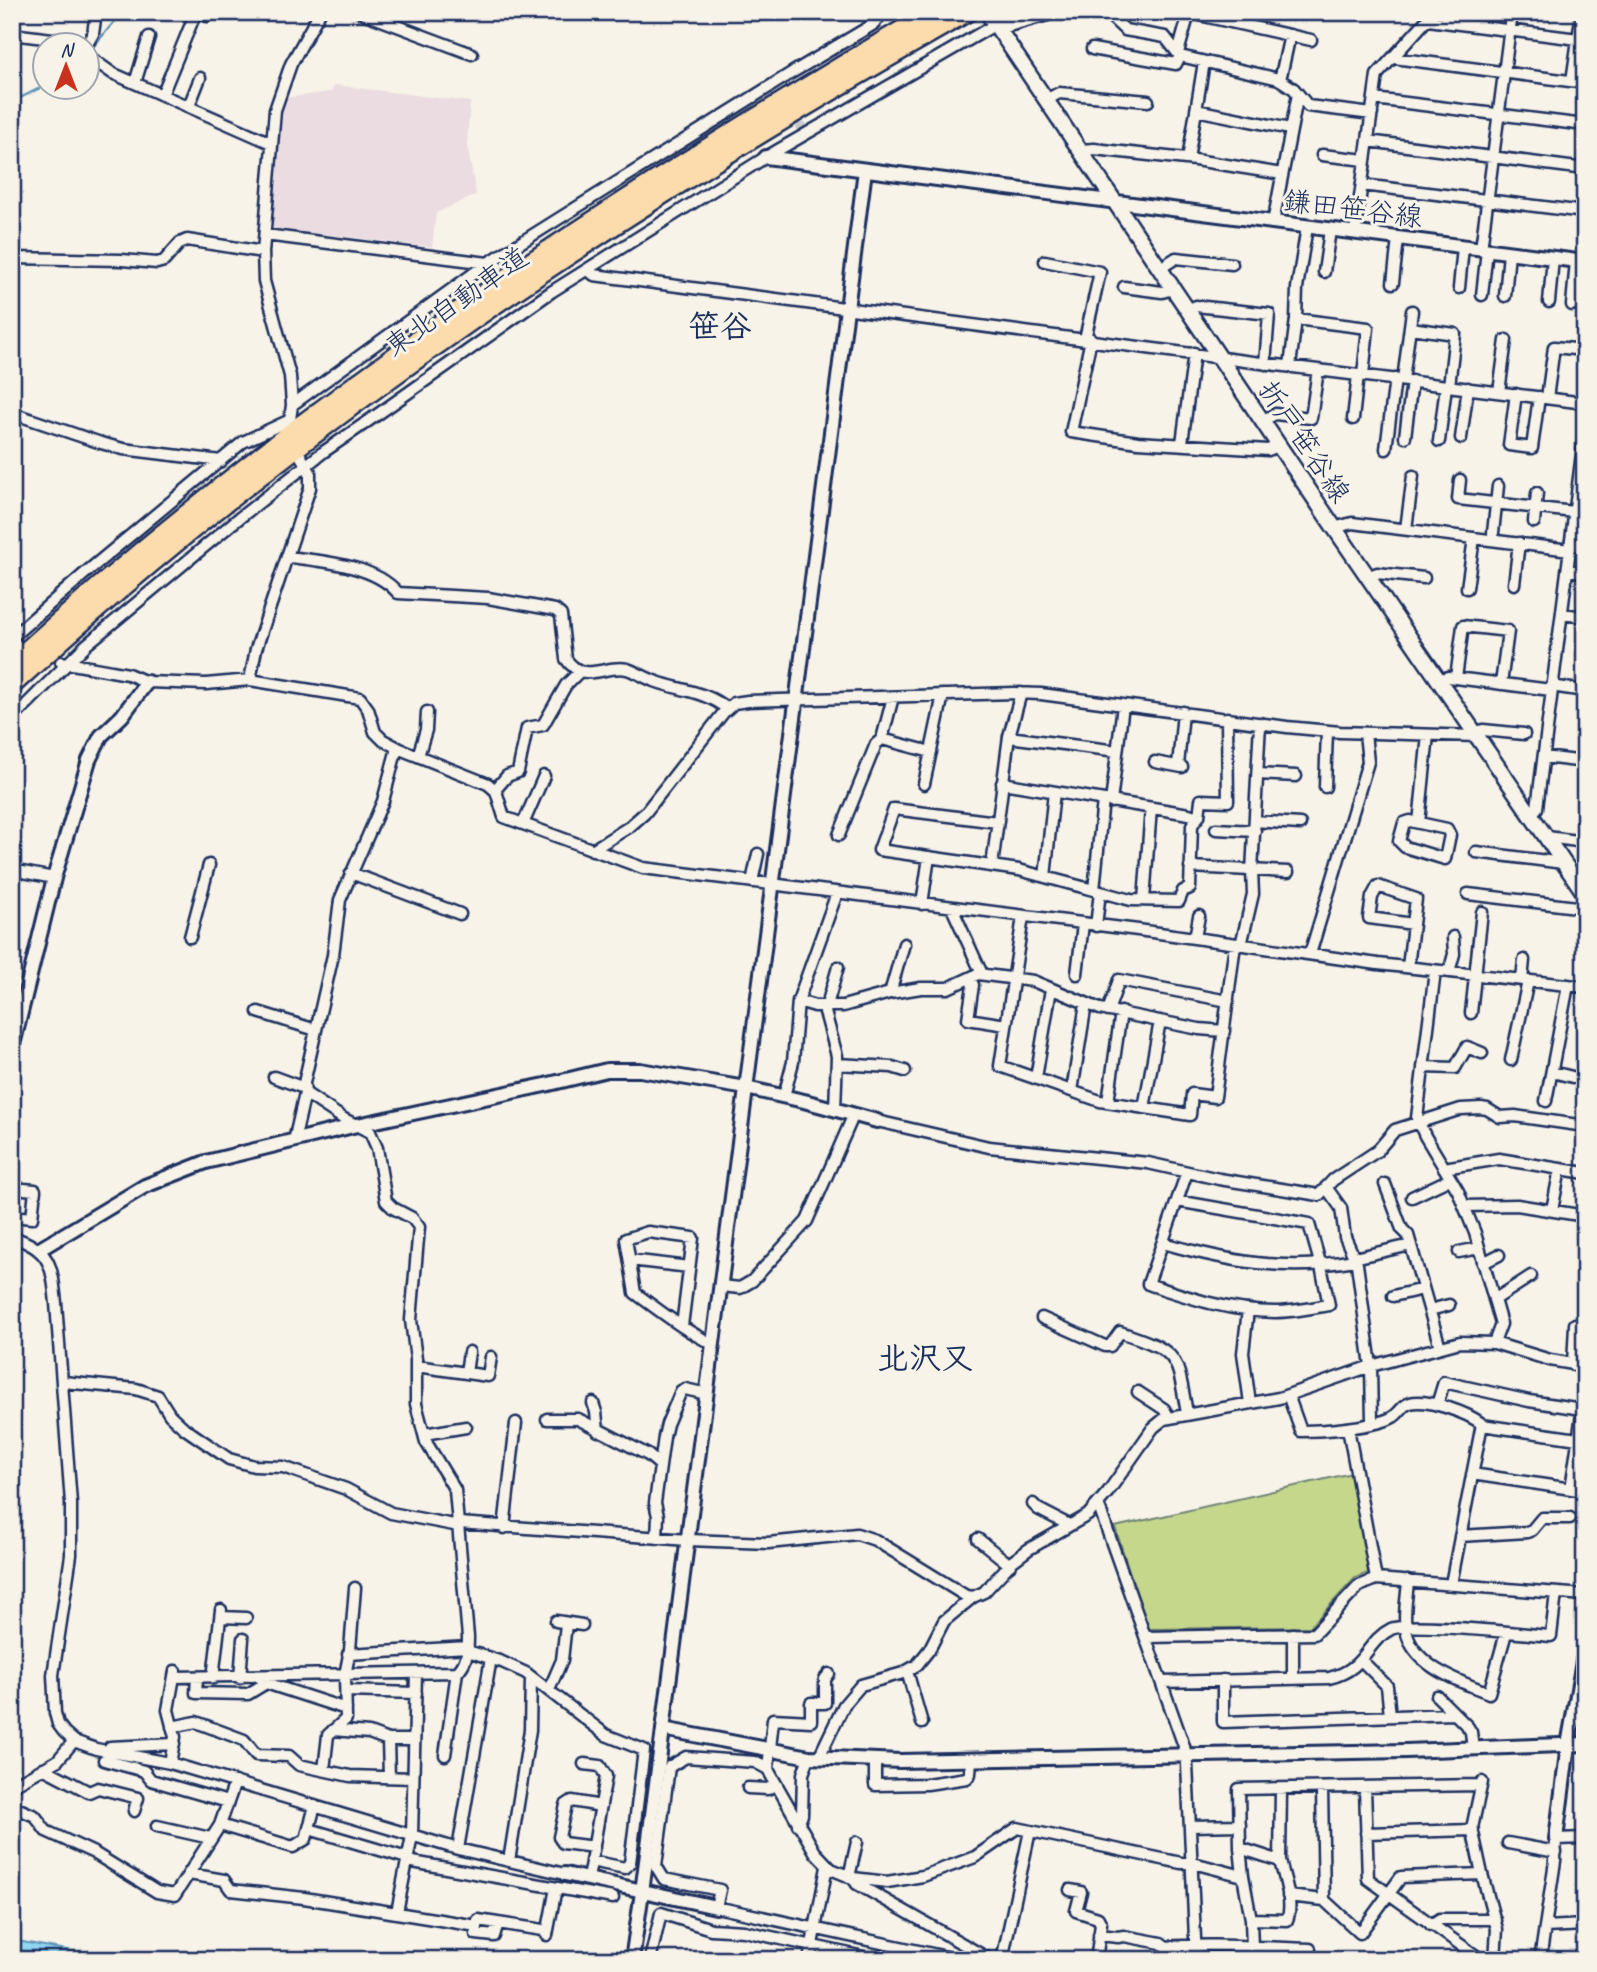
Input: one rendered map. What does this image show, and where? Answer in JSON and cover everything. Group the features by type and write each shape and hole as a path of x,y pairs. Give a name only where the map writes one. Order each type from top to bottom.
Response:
{"highway":[{"name":"東北自動車道","path":"12,664 154,541 274,445 387,361 582,228 766,112 933,12"},
{"name":"東北自動車道","path":"12,685 108,599 225,503 284,456 444,340 541,272 724,155 967,12"}],"main road":[{"name":"折戸笹谷線","path":"993,22 1278,446 1585,894"}],"street":[{"path":"93,32 96,12"},
{"path":"13,642 90,569 243,442 291,422 290,376 264,281 263,252 275,110 291,64 320,12"},
{"path":"360,12 472,54"},
{"path":"292,405 493,265 874,24 882,12"},
{"path":"12,719 64,663 222,532 332,446 551,292 802,132 993,22 1017,12"},
{"path":"993,22 1058,12"},
{"path":"1106,12 1125,30 1165,37 1179,55 1280,80 1308,106 1372,114"},
{"path":"1120,25 1125,12"},
{"path":"1482,295 1487,200 1512,12"},
{"path":"1572,81 1582,12"},
{"path":"1092,49 1176,64 1187,13 1311,40"},
{"path":"162,95 201,14"},
{"path":"1355,233 1377,75 1431,16 1578,39"},
{"path":"12,34 32,36"},
{"path":"1280,80 1290,35"},
{"path":"135,83 149,37"},
{"path":"1394,58 1585,83"},
{"path":"1188,159 1205,62"},
{"path":"102,66 271,143"},
{"path":"189,106 200,78"},
{"path":"1046,100 1059,93 1148,101"},
{"path":"1273,223 1298,94"},
{"path":"1374,99 1585,125"},
{"path":"1196,110 1290,129"},
{"path":"1368,141 1585,169"},
{"path":"1080,150 1094,149 1188,159 1282,174"},
{"path":"1322,155 1365,160"},
{"name":"鎌田笹谷線","path":"766,157 1581,262"},
{"path":"632,1960 865,170"},
{"path":"1362,185 1585,212"},
{"path":"1290,366 1297,288 1307,227"},
{"path":"1324,272 1330,230"},
{"path":"265,235 493,265"},
{"path":"1393,283 1398,239"},
{"path":"12,258 157,263 164,261 180,243 187,240 263,252"},
{"path":"1459,288 1463,247"},
{"path":"1505,296 1509,253"},
{"path":"1159,269 1176,258 1232,264"},
{"path":"1549,302 1553,258"},
{"path":"1045,261 1100,272 1071,432 1138,442 1268,450 1278,446"},
{"path":"1572,305 1581,262"},
{"path":"588,270 594,275 1265,364 1585,403"},
{"path":"536,285 551,292"},
{"path":"1124,287 1162,292 1173,289"},
{"path":"1187,310 1196,306 1269,314 1265,364"},
{"path":"1386,449 1403,380 1412,311"},
{"path":"1296,319 1368,328 1353,419"},
{"path":"1410,328 1455,334 1439,441"},
{"path":"1499,392 1506,340"},
{"path":"1516,394 1509,445 1532,448 1554,347 1585,350"},
{"path":"1182,443 1194,353"},
{"path":"1262,421 1275,414 1311,418 1318,370"},
{"path":"1403,380 1405,437"},
{"path":"1461,438 1468,388"},
{"path":"12,413 123,449 221,461"},
{"path":"1531,815 1537,808 1574,512 1580,500 1585,430"},
{"path":"250,680 256,649 310,488 310,472 300,455"},
{"path":"1406,529 1413,476"},
{"path":"1460,480 1458,499 1574,512"},
{"path":"1493,533 1499,486"},
{"path":"1534,522 1537,493"},
{"path":"1334,528 1352,523 1519,544 1585,546"},
{"path":"1467,588 1474,538"},
{"path":"1514,584 1519,544"},
{"path":"288,557 344,565 378,578 398,593 488,598 555,610 561,615 566,659 580,671 626,669 654,681 712,698 727,709"},
{"path":"1567,570 1585,572"},
{"path":"1368,577 1377,573 1424,578"},
{"path":"1562,614 1585,617"},
{"path":"1456,678 1463,626 1508,631 1501,684"},
{"path":"64,663 128,674 147,682 206,684 250,680 360,698 368,709 375,732 383,740 488,784 495,790 504,817 643,868 1436,971 1585,987"},
{"path":"495,790 507,776 518,772 527,727 543,725 566,685 580,671"},
{"path":"1439,680 1448,677 1585,691"},
{"path":"12,1049 54,878 95,747 101,736 122,716 147,682"},
{"path":"592,850 629,827 645,813 727,709 734,703 748,701 1021,693 1327,731 1428,735 1476,734 1483,730 1524,734"},
{"path":"992,866 1009,737 1021,693"},
{"path":"924,784 943,695"},
{"path":"839,835 876,744 882,739 893,696"},
{"path":"1096,926 1107,801 1123,705"},
{"path":"418,756 426,730 427,712"},
{"path":"1155,762 1181,766 1183,712"},
{"path":"997,822 894,809 879,850 992,866 1131,900 1179,901 1183,891 1190,888 1192,825 1198,817 1201,800 1228,801 1227,719"},
{"path":"1023,917 1000,1066 1108,1102 1190,1115 1192,1094 1215,1097 1238,945 1254,894 1252,871 1260,723"},
{"path":"1325,787 1327,731"},
{"path":"1310,954 1368,762 1365,733"},
{"path":"1419,823 1428,735"},
{"path":"1009,737 1117,751"},
{"path":"882,739 931,752"},
{"path":"294,1141 306,1068 333,955 340,900 383,801 397,748"},
{"path":"1544,757 1585,762"},
{"path":"1258,774 1296,776"},
{"path":"523,824 544,776"},
{"path":"1002,783 1198,817"},
{"path":"1045,877 1054,792"},
{"path":"1144,900 1151,808"},
{"path":"1404,823 1419,823 1447,829 1450,835 1445,859 1405,846 1399,841 1404,823"},
{"path":"1216,829 1300,824"},
{"path":"1547,837 1585,841"},
{"path":"1476,852 1563,863"},
{"path":"752,882 758,854"},
{"path":"922,904 929,858"},
{"path":"190,937 209,865"},
{"path":"1190,867 1288,872"},
{"path":"12,870 54,878"},
{"path":"351,873 460,914"},
{"path":"1408,967 1413,925 1416,898 1378,886 1372,897 1369,918 1413,925"},
{"path":"785,1096 793,1062 799,1001 837,893"},
{"path":"1468,894 1585,908"},
{"path":"952,908 982,974"},
{"path":"1471,1013 1482,912"},
{"path":"1195,939 1199,916"},
{"path":"1077,974 1083,924"},
{"path":"1450,972 1454,954 1453,937"},
{"path":"890,993 904,944"},
{"path":"1511,1060 1525,980 1524,960"},
{"path":"835,1109 837,1064 833,1038 825,1017 825,1005 838,967"},
{"path":"1436,971 1417,1110 1419,1122 1465,1206 1479,1248 1502,1324 1494,1343"},
{"path":"799,1001 815,1006 843,1006 890,993 921,988 948,988 982,974 1033,981 1108,1011 1224,1031"},
{"path":"970,978 973,985 968,1019 1006,1025"},
{"path":"1108,1011 1119,980 1228,1001"},
{"path":"1546,1101 1568,985"},
{"path":"1036,1078 1051,989"},
{"path":"1072,1091 1086,1004"},
{"path":"258,1012 316,1030"},
{"path":"1108,1102 1121,1012"},
{"path":"1144,1108 1160,1021"},
{"path":"1423,1067 1455,1068 1467,1047 1482,1053"},
{"path":"837,1064 892,1067 905,1071"},
{"path":"40,1249 145,1186 206,1162 357,1125 545,1086 607,1070 640,1070 746,1088 989,1147 1148,1163 1319,1195 1326,1187 1377,1151 1395,1130 1461,1109 1481,1108 1500,1117 1515,1116 1585,1126"},
{"path":"1552,1072 1585,1080"},
{"path":"274,1077 304,1090 370,1132 374,1139 386,1201 412,1218 419,1227 411,1320 416,1366 416,1404 430,1449 456,1490 468,1649 463,1666 457,1672 445,1755"},
{"path":"721,1286 740,1288 752,1281 807,1221 854,1114"},
{"path":"1444,1168 1499,1159 1585,1173"},
{"path":"1552,1210 1560,1168"},
{"path":"1177,1201 1309,1224 1329,1305 1277,1312 1248,1310 1200,1301 1148,1284 1187,1172"},
{"path":"1412,1197 1450,1179"},
{"path":"1385,1184 1411,1245 1440,1347"},
{"path":"1326,1187 1341,1208 1345,1237 1354,1259 1371,1366 1372,1422"},
{"path":"12,1188 35,1190 32,1218 12,1216"},
{"path":"1465,1206 1517,1205 1585,1216"},
{"path":"682,1326 692,1238 648,1233 626,1239 635,1293 682,1326 713,1344"},
{"path":"12,1237 29,1242 40,1249 53,1280 71,1503 71,1555 53,1675 53,1702 58,1724 74,1741 144,1771 151,1780 228,1802"},
{"path":"1163,1243 1254,1264 1321,1266 1411,1245"},
{"path":"1459,1252 1479,1248"},
{"path":"1483,1263 1499,1255"},
{"path":"630,1260 689,1267"},
{"path":"1494,1300 1531,1276"},
{"path":"1393,1296 1423,1289"},
{"path":"1430,1310 1449,1305"},
{"path":"1248,1310 1243,1353 1250,1403"},
{"path":"1042,1318 1105,1346 1110,1346 1120,1332 1165,1350 1177,1362 1187,1413"},
{"path":"1573,1364 1575,1324"},
{"path":"799,1825 802,1815 803,1773 844,1705 861,1685 907,1671 923,1660 940,1627 958,1608 984,1592 1029,1549 1088,1515 1153,1428 1164,1419 1288,1395 1371,1366 1469,1341 1494,1343 1550,1360 1585,1366"},
{"path":"466,1373 470,1352"},
{"path":"416,1366 488,1376 491,1357"},
{"path":"62,1382 136,1389 158,1396 170,1415 184,1428 229,1459 254,1466 284,1467 346,1489 391,1513 459,1525 688,1540 768,1543 857,1534 875,1540 966,1596 973,1597"},
{"path":"1437,1405 1444,1382 1530,1401 1582,1409"},
{"path":"657,1538 658,1516 655,1503 667,1424 681,1391 685,1388 707,1394"},
{"path":"1138,1392 1164,1409 1170,1418"},
{"path":"1571,1489 1585,1394"},
{"path":"1288,1395 1301,1431 1348,1428 1393,1417 1406,1404 1417,1402 1437,1405 1475,1418 1482,1425 1578,1439"},
{"path":"593,1403 598,1431"},
{"path":"547,1419 578,1419 648,1455 660,1465"},
{"path":"504,1528 516,1423"},
{"path":"1451,1584 1482,1425"},
{"path":"424,1434 466,1427"},
{"path":"1348,1428 1376,1579"},
{"path":"1472,1474 1585,1491"},
{"path":"1033,1504 1069,1525"},
{"path":"1098,1504 1147,1637 1186,1755 1196,1960"},
{"path":"1460,1536 1527,1531 1532,1530 1542,1518 1570,1518"},
{"path":"978,1539 1010,1565"},
{"path":"1147,1637 1314,1634 1359,1586 1376,1579 1585,1595"},
{"path":"1408,1581 1405,1627 1412,1650 1443,1674 1489,1693 1506,1633"},
{"path":"324,1770 328,1735 346,1719 345,1675 355,1588"},
{"path":"1162,1682 1329,1678 1354,1668 1388,1631 1405,1627 1551,1636 1556,1593"},
{"path":"944,1604 958,1608"},
{"path":"213,1678 221,1613 246,1618"},
{"path":"549,1690 562,1660 561,1623 582,1625"},
{"path":"1293,1634 1293,1679"},
{"path":"240,1678 243,1639"},
{"path":"348,1654 468,1649 531,1677 606,1735 644,1750 630,1863 625,1868 591,1861"},
{"path":"1540,1960 1568,1745 1584,1652"},
{"path":"458,1849 491,1658"},
{"path":"1361,1661 1387,1686 1390,1716"},
{"path":"907,1671 922,1723"},
{"path":"170,1763 174,1744 168,1710 174,1674 197,1678 262,1680 457,1672"},
{"path":"397,1912 412,1836 416,1673"},
{"path":"829,1674 825,1679 825,1703 811,1703 811,1721 773,1719 768,1769 815,1852 827,1867 851,1878 887,1882 923,1876 975,1857 1014,1829 1181,1863 1193,1863 1243,1876"},
{"path":"509,1861 530,1730 531,1677"},
{"path":"197,1678 197,1693 248,1693 262,1680"},
{"path":"262,1680 346,1709"},
{"path":"1223,1680 1223,1722 1453,1714"},
{"path":"346,1691 416,1693"},
{"path":"1437,1696 1471,1732 1473,1749"},
{"path":"172,1727 196,1722 244,1740 256,1755 289,1756 299,1765 350,1776 413,1778"},
{"path":"663,1729 814,1757 875,1760 1473,1749 1585,1744"},
{"path":"333,1730 369,1733 388,1740 414,1740"},
{"path":"388,1740 389,1777"},
{"path":"12,1788 57,1761 74,1741"},
{"path":"104,1755 110,1747 174,1744"},
{"path":"104,1755 170,1763 458,1849 924,1956 960,1960"},
{"path":"716,1907 720,1890 664,1879 656,1866 669,1767 686,1757 755,1762 768,1769"},
{"path":"875,1760 875,1785 902,1785 967,1777 970,1774 971,1759"},
{"path":"584,1764 600,1766 606,1776 588,1880"},
{"path":"43,1768 89,1791 98,1788 138,1798 134,1811"},
{"path":"12,1806 35,1816 46,1831 94,1853 157,1892 175,1895 220,1825 235,1782"},
{"path":"748,1788 768,1788 775,1784"},
{"path":"1248,1960 1251,1919 1240,1848 1239,1790 1482,1784 1473,1830 1482,1874 1496,1919 1495,1960"},
{"path":"1365,1788 1368,1879 1475,1958"},
{"path":"1251,1919 1287,1920 1290,1917 1280,1861 1281,1789"},
{"path":"1322,1789 1324,1900"},
{"path":"594,1847 563,1843 559,1837 566,1805 572,1801 601,1806"},
{"path":"220,1825 293,1847 306,1839 316,1806"},
{"path":"1191,1826 1240,1825"},
{"path":"157,1826 210,1838"},
{"path":"309,1829 407,1860 613,1898"},
{"path":"1366,1833 1473,1830"},
{"path":"1002,1960 1030,1831"},
{"path":"1508,1843 1556,1845 1585,1838"},
{"path":"851,1878 857,1842"},
{"path":"1240,1848 1280,1861"},
{"path":"809,1960 827,1867"},
{"path":"189,1874 224,1880 231,1890 397,1912 477,1926 478,1920 543,1930 547,1935 556,1888"},
{"path":"1288,1896 1324,1900 1360,1933 1401,1877 1482,1874"},
{"path":"851,1878 857,1884 991,1960"},
{"path":"1070,1890 1081,1892 1076,1911 1098,1919 1101,1924 1096,1960"},
{"path":"650,1960 661,1913 711,1929 744,1931 868,1958 878,1956 893,1960"},
{"path":"1431,1925 1440,1919 1496,1919"},
{"path":"1545,1927 1585,1925"},
{"path":"1099,1935 1124,1936 1161,1943 1166,1947 1195,1945 1310,1949 1310,1960"}],"shaded area":[{"path":"335,85 470,102 467,144 476,195 436,213 432,247 270,228 274,141 283,98 331,92"}],"green space":[{"path":"1352,1473 1373,1571 1355,1578 1310,1627 1148,1629 1115,1527"}],"water":[{"path":"12,1940 120,1960 12,1960"}],"waterway":[{"path":"102,36 114,22 129,12"},
{"path":"12,102 32,92"}],"tunnel":[{"path":"799,108 801,130"}],"district":[{"name":"笹谷","path":"720,326"},
{"name":"北沢又","path":"925,1358"}]}
